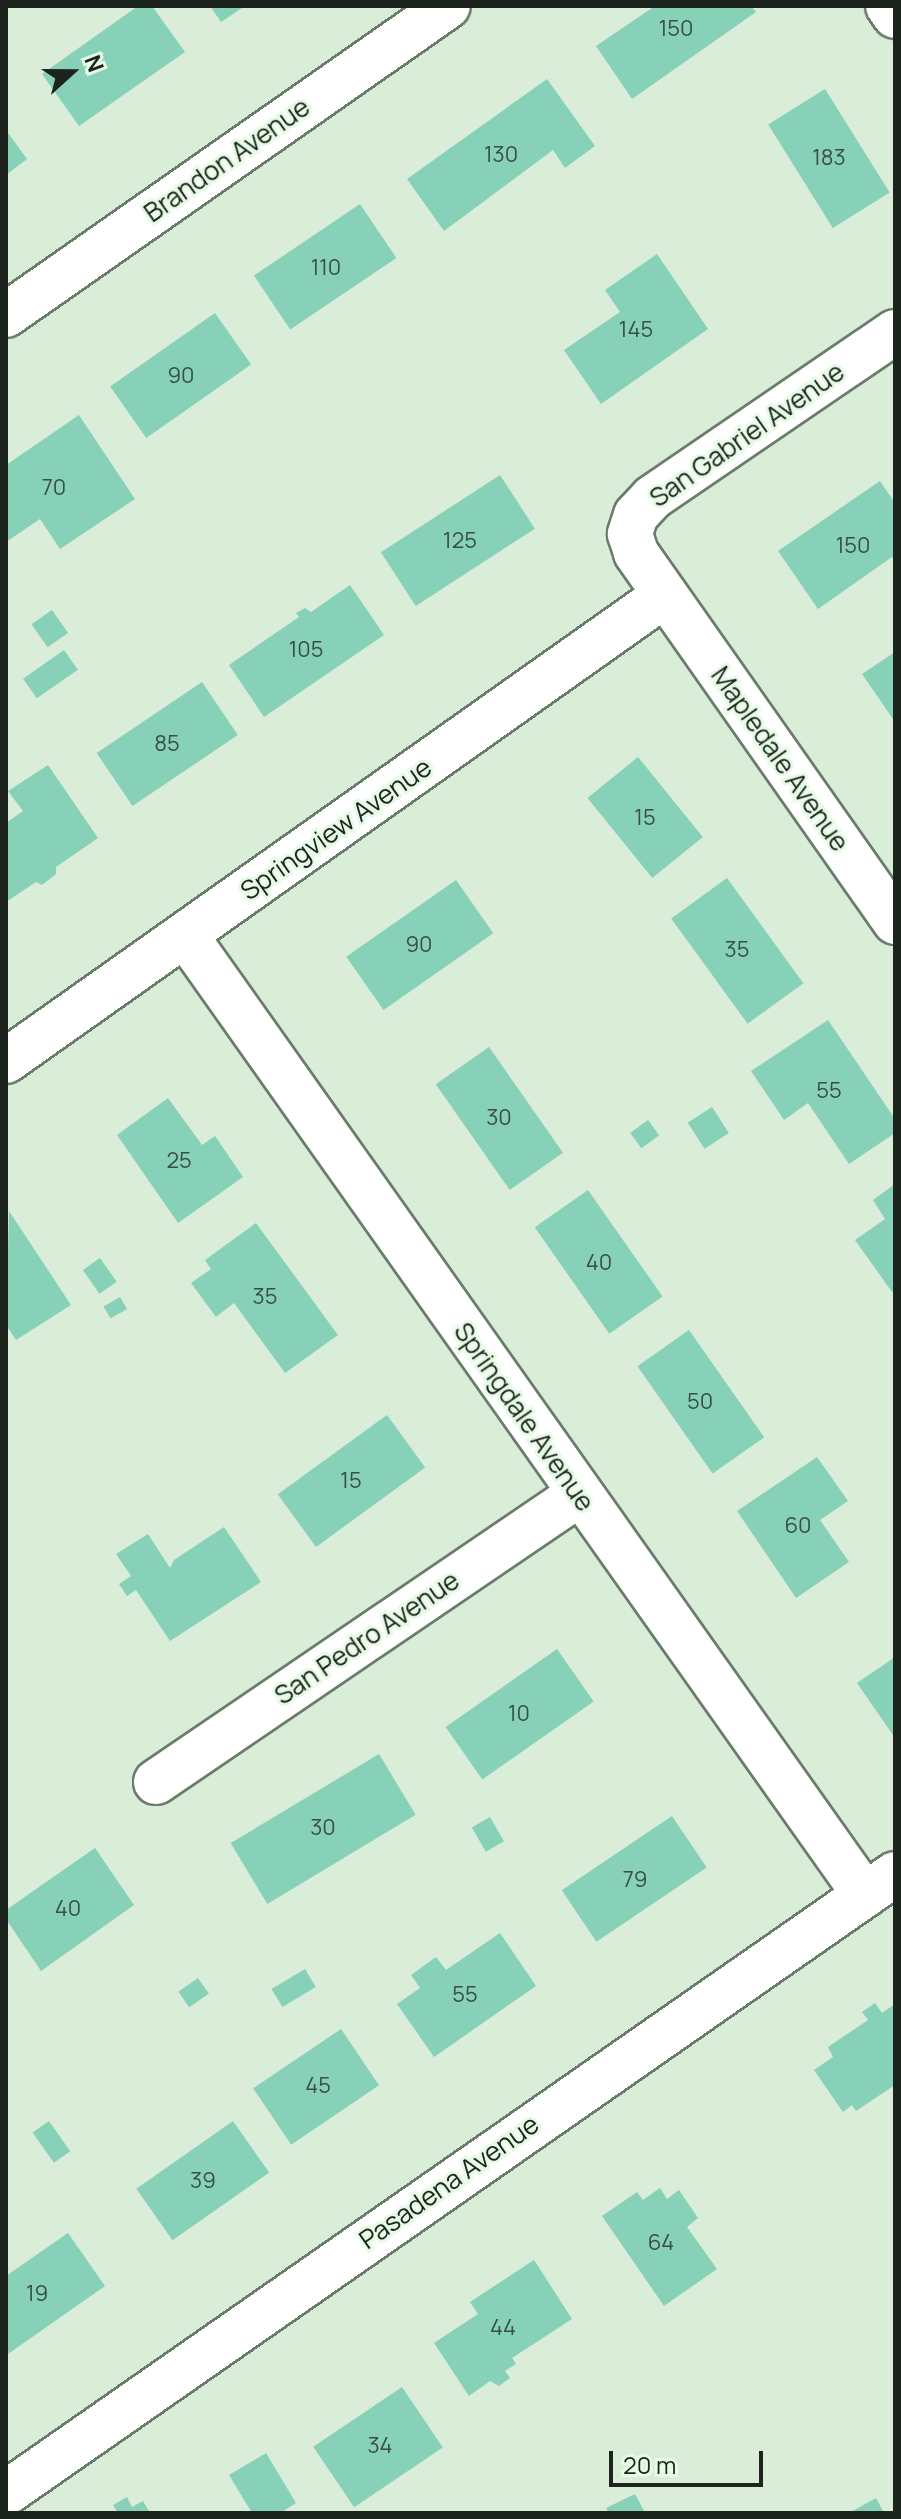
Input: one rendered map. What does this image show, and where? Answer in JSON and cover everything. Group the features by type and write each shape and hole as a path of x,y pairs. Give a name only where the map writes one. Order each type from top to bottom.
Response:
{"street":[{"name":"Brandon Avenue","path":"6,315 448,6"},
{"path":"888,6 895,16"},
{"name":"San Gabriel Avenue","path":"665,595 632,544 630,525 636,515 652,498 895,332"},
{"name":"Mapledale Avenue","path":"665,595 895,922"},
{"name":"Springview Avenue","path":"6,1061 665,595"},
{"name":"Springdale Avenue","path":"186,936 578,1495 880,1884"},
{"name":"San Pedro Avenue","path":"156,1782 578,1495"},
{"name":"Pasadena Avenue","path":"6,2493 880,1884"}],"building":[{"path":"138,6 152,6 185,52 79,126 42,74"},
{"path":"210,6 245,6 221,22"},
{"path":"655,6 751,6 756,12 632,99 596,46"},
{"path":"547,79 595,146 565,168 553,150 444,231 407,179"},
{"path":"825,89 890,192 833,228 768,125"},
{"path":"6,130 27,159 6,175"},
{"path":"360,204 396,258 290,329 254,276"},
{"path":"657,254 708,329 601,404 564,350 620,312 605,290"},
{"path":"215,313 251,365 146,438 110,386"},
{"path":"79,415 135,499 60,549 40,519 6,542 6,465"},
{"path":"500,475 535,529 416,606 381,552"},
{"path":"880,481 895,503 895,562 892,557 818,609 778,551"},
{"path":"350,585 384,635 264,717 229,665 299,617 296,613 305,608 311,612"},
{"path":"52,610 68,633 48,647 32,624"},
{"path":"64,650 78,670 37,698 23,679"},
{"path":"895,652 895,722 862,674"},
{"path":"202,682 238,735 133,806 97,753"},
{"path":"638,757 703,837 652,878 587,798"},
{"path":"48,765 98,838 56,867 56,874 42,885 36,882 6,902 6,823 23,811 8,791"},
{"path":"727,878 803,983 748,1024 671,919"},
{"path":"456,880 493,933 384,1010 346,957"},
{"path":"828,1020 895,1119 895,1133 849,1164 808,1103 784,1120 751,1071"},
{"path":"489,1047 563,1153 510,1190 436,1084"},
{"path":"168,1098 202,1145 215,1136 243,1177 178,1223 117,1135"},
{"path":"712,1107 729,1133 705,1149 688,1123"},
{"path":"648,1120 659,1135 641,1148 630,1133"},
{"path":"895,1184 895,1290 892,1292 855,1240 885,1219 873,1200"},
{"path":"588,1190 663,1296 609,1334 535,1227"},
{"path":"9,1211 71,1305 16,1340 6,1325"},
{"path":"256,1223 338,1335 285,1373 234,1303 216,1317 191,1283 211,1269 205,1260"},
{"path":"100,1258 117,1282 99,1294 83,1270"},
{"path":"120,1297 127,1309 111,1319 104,1306"},
{"path":"689,1330 764,1437 713,1473 637,1366"},
{"path":"387,1415 425,1468 316,1547 278,1494"},
{"path":"817,1457 848,1501 820,1520 849,1562 796,1598 737,1511"},
{"path":"224,1527 261,1582 170,1641 136,1590 127,1596 119,1584 131,1576 116,1554 148,1534 170,1568 174,1560"},
{"path":"557,1649 594,1701 482,1779 446,1727"},
{"path":"895,1657 895,1738 857,1683"},
{"path":"379,1754 416,1815 267,1904 231,1843"},
{"path":"672,1816 707,1867 596,1942 562,1890"},
{"path":"490,1817 504,1841 486,1852 472,1828"},
{"path":"95,1848 134,1905 41,1971 6,1919 6,1910"},
{"path":"500,1933 536,1986 434,2057 397,2004 420,1988 411,1975 436,1957 446,1970"},
{"path":"305,1969 316,1987 282,2007 272,1989"},
{"path":"198,1978 209,1994 189,2007 178,1992"},
{"path":"875,2003 882,2013 895,2004 895,2085 856,2111 852,2105 843,2112 814,2070 833,2057 828,2047 868,2020 862,2012"},
{"path":"341,2029 379,2085 291,2145 253,2088"},
{"path":"49,2121 70,2151 54,2163 33,2132"},
{"path":"233,2121 269,2173 172,2240 136,2189"},
{"path":"660,2188 667,2199 679,2190 698,2218 687,2227 717,2269 664,2306 602,2216 637,2192 643,2200"},
{"path":"68,2233 105,2286 8,2354 6,2276"},
{"path":"534,2260 572,2319 512,2358 516,2364 505,2371 510,2378 499,2386 490,2381 469,2396 434,2343 478,2314 470,2302"},
{"path":"402,2387 443,2448 354,2507 313,2447"},
{"path":"266,2453 296,2503 280,2513 252,2513 229,2475"},
{"path":"635,2494 645,2513 609,2513 606,2508"},
{"path":"127,2497 132,2507 143,2501 150,2513 118,2513 113,2505"},
{"path":"876,2498 884,2513 849,2513"}]}
